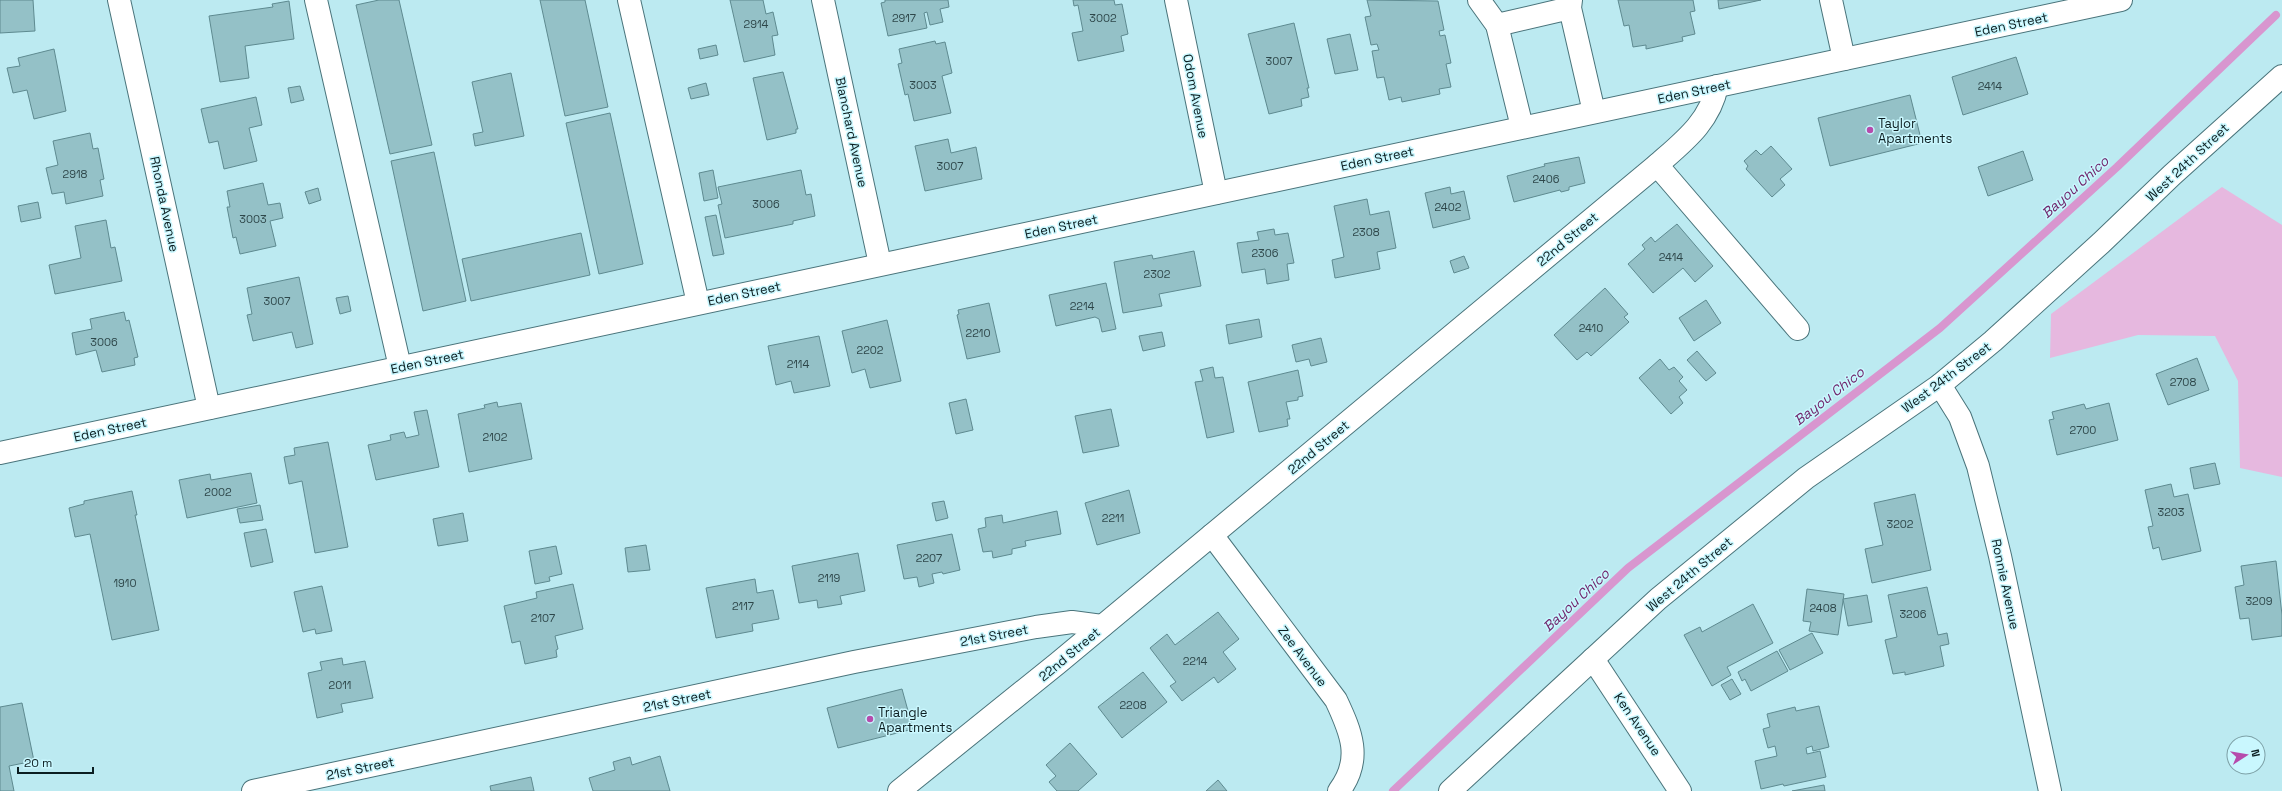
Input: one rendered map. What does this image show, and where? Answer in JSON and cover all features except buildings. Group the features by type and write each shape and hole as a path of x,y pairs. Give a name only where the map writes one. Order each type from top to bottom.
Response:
{"street":[{"name":"Rhonda Avenue","path":"119,0 209,408"},
{"path":"316,0 400,367"},
{"path":"629,0 698,303"},
{"name":"Blanchard Avenue","path":"823,0 880,264"},
{"name":"Odom Avenue","path":"1176,0 1216,193"},
{"path":"1479,0 1497,25 1522,127"},
{"path":"1831,0 1844,59"},
{"name":"Eden Street","path":"0,453 2121,0"},
{"path":"1497,25 1571,4 1594,112"},
{"name":"West 24th Street","path":"1450,791 1658,599 1806,478 1940,385 1993,341 2101,244 2172,175 2282,76"},
{"name":"22nd Street","path":"900,791 1102,626 1657,165 1697,129 1704,120 1715,97 1717,86"},
{"path":"1657,165 1798,329"},
{"name":"Ronnie Avenue","path":"1940,385 1960,417 1978,466 2000,556 2050,791"},
{"name":"Zee Avenue","path":"1212,535 1336,700 1350,730 1353,750 1350,769 1339,791"},
{"name":"21st Street","path":"253,791 854,662 1029,628 1072,622 1102,626"},
{"name":"Ken Avenue","path":"1593,659 1680,791"}],"shaded area":[{"path":"2222,187 2282,225 2282,477 2240,468 2238,381 2215,336 2138,335 2050,358 2051,314"}],"waterway":[{"name":"Bayou Chico","path":"1393,791 1628,568 1940,328 2117,167 2276,15"}],"place":[{"name":"Taylor Apartments","path":"1870,130"},
{"name":"Triangle Apartments","path":"870,719"}]}
